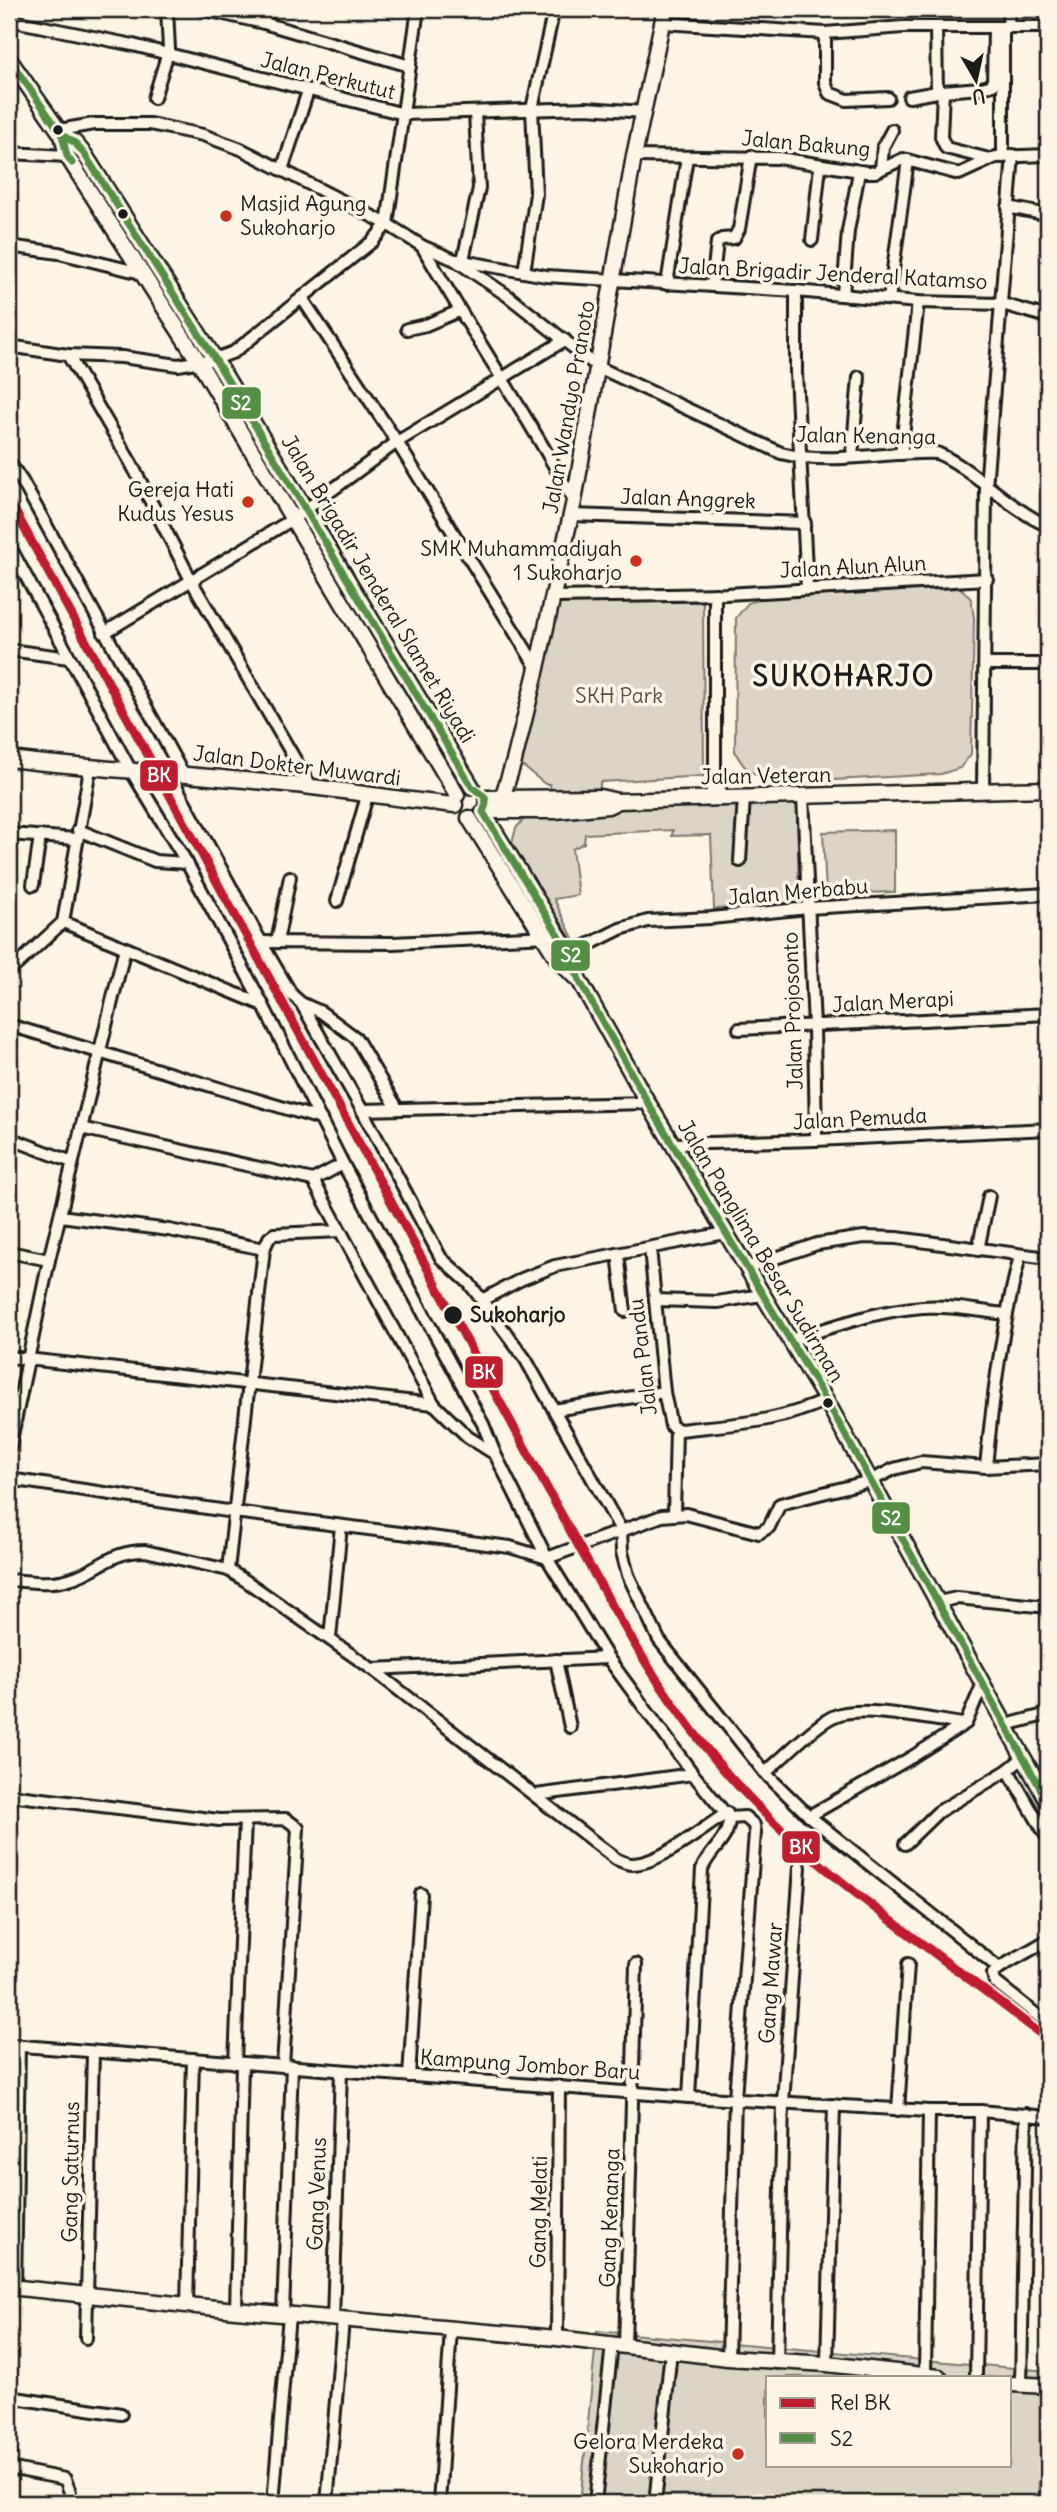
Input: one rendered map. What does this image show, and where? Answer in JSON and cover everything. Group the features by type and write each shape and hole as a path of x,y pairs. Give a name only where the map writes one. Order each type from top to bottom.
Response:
{"main road":[{"name":"Jalan Wandyo Pranoto","path":"501,805 537,668 572,508 634,156 664,16"},
{"name":"Jalan Brigadir Jenderal Slamet Riyadi","path":"9,59 60,132 67,156 141,273 264,455"},
{"name":"Jalan Brigadir Jenderal Slamet Riyadi","path":"60,132 85,155 215,359 264,455 456,800"},
{"name":"Jalan Brigadir Jenderal Slamet Riyadi","path":"299,515 472,787"},
{"name":"Jalan Dokter Muwardi","path":"9,759 90,769 130,769 311,787 368,796 456,800"},
{"path":"472,787 481,791 484,807 475,818 469,818 458,812 456,800 464,789 472,787"},
{"name":"Jalan Veteran","path":"484,807 600,797 617,801 1048,789"},
{"name":"Jalan Panglima Besar Sudirman","path":"484,807 559,935 564,957"},
{"name":"Jalan Panglima Besar Sudirman","path":"469,818 544,936 564,957 579,980 648,1103 826,1400 1046,1796"},
{"path":"10,2289 556,2338 728,2358 827,2364 932,2376"},
{"path":"1016,2384 1048,2386"}],"street":[{"path":"154,98 167,55 167,9"},
{"path":"202,9 264,23 410,65"},
{"path":"264,23 268,9"},
{"path":"9,346 68,355 122,357 178,365 215,359 234,352 373,241 387,224 418,9"},
{"path":"524,272 536,205 532,109 554,9"},
{"path":"909,97 940,91 992,87 1002,27 1009,9"},
{"path":"664,16 825,33 903,27 1048,27"},
{"name":"Jalan Perkutut","path":"9,20 101,38 404,114 587,108 643,112"},
{"path":"936,27 942,143 946,148 989,159"},
{"path":"983,791 986,486 1009,207 1002,27"},
{"path":"825,33 824,82 830,93 847,100 888,98"},
{"path":"282,170 308,91"},
{"path":"60,132 94,124 150,124 203,135 241,149 387,224 422,246 459,260 479,188 475,113"},
{"path":"881,169 883,147 892,130"},
{"path":"9,153 67,156"},
{"path":"889,299 908,160 959,174 970,171 989,159 1048,155"},
{"name":"Jalan Bakung","path":"634,156 751,156 859,172 881,169 897,160 908,160"},
{"path":"712,286 718,242 734,237 739,229 751,156"},
{"path":"667,284 687,157"},
{"path":"812,240 820,166"},
{"path":"843,295 848,231 859,172"},
{"path":"1009,207 1048,215"},
{"path":"9,246 59,253 141,273"},
{"path":"422,246 459,311 540,438 572,508"},
{"name":"Jalan Brigadir Jenderal Katamso","path":"459,260 546,276 796,291 918,302 1002,304 1048,317"},
{"name":"Jalan Kenanga","path":"459,260 598,368 781,453 802,457 937,453 1048,526"},
{"path":"796,291 796,373 807,589"},
{"path":"302,298 397,442 537,668"},
{"path":"901,454 918,302"},
{"path":"407,328 426,326 459,311"},
{"path":"104,633 299,515 397,442 565,340"},
{"path":"68,355 131,463 191,580 311,787"},
{"path":"852,456 859,377"},
{"path":"9,462 22,481 104,633 261,942 292,995 356,1038 397,1108"},
{"name":"Jalan Anggrek","path":"572,508 805,523"},
{"path":"9,545 130,769 187,863 263,1005 343,1164 483,1424 495,1454 547,1558 608,1658 693,1774 728,1815 729,1826 724,1840 709,1856 702,1869 689,2097"},
{"name":"Jalan Alun Alun","path":"553,597 715,594 986,579"},
{"path":"715,594 716,798"},
{"path":"9,650 69,658"},
{"path":"985,664 1048,664"},
{"path":"9,972 63,922 90,769"},
{"path":"337,901 368,796"},
{"path":"740,861 744,797"},
{"name":"Jalan Projosonto","path":"803,797 814,1026 816,1140"},
{"path":"9,834 77,834 146,858 187,863"},
{"path":"33,885 40,836"},
{"path":"277,942 290,877"},
{"name":"Jalan Merbabu","path":"564,957 620,929 648,920 1048,894"},
{"path":"63,922 263,1005"},
{"path":"261,942 392,943 559,935"},
{"path":"9,1450 49,1260 125,948"},
{"path":"9,955 21,962"},
{"path":"301,1003 442,1258 469,1283 526,1360 621,1530 622,1552 628,1575 659,1640 765,1773 809,1816 999,1968"},
{"name":"Jalan Merapi","path":"739,1029 1048,1014"},
{"path":"9,1025 321,1119"},
{"path":"362,1110 648,1103"},
{"path":"81,1128 313,1180 343,1164"},
{"name":"Jalan Pemuda","path":"673,1144 1048,1129"},
{"path":"9,1138 72,1162"},
{"path":"313,1180 434,1404 468,1437 495,1454"},
{"path":"978,1250 989,1196"},
{"path":"60,1216 169,1230 264,1249"},
{"path":"228,1570 264,1249 274,1234 340,1231"},
{"path":"482,1300 537,1271 555,1266 725,1233"},
{"path":"746,1268 817,1244 864,1237 897,1238 1048,1258"},
{"name":"Jalan Pandu","path":"650,1248 664,1392 671,1426 676,1429 786,1416 826,1400"},
{"path":"9,1252 49,1260"},
{"path":"618,1254 625,1311"},
{"path":"986,1467 1005,1314 1020,1256"},
{"path":"655,1300 716,1302 762,1295"},
{"path":"790,1340 863,1318 923,1307 1005,1314"},
{"path":"9,1357 434,1404"},
{"path":"554,1410 664,1392"},
{"path":"468,1437 480,1436 483,1424"},
{"path":"674,1515 676,1429"},
{"path":"9,1479 510,1548 547,1558 621,1530 674,1515 686,1514 760,1533 769,1527 780,1504 870,1481 894,1469 921,1462 986,1467 1048,1464"},
{"path":"330,1638 341,1526"},
{"path":"9,1580 68,1580 108,1558 132,1551 145,1551 228,1570 372,1669 616,1859 629,1864 640,1863 662,1854 728,1815 745,1817 754,1825 735,2098 728,2358"},
{"path":"937,1602 957,1598 1048,1607"},
{"path":"372,1669 608,1658"},
{"path":"556,1660 570,1727"},
{"path":"809,1816 912,1757 966,1720 983,1683"},
{"path":"765,1773 835,1715 848,1712 966,1720"},
{"path":"1006,1725 1048,1714"},
{"path":"905,1844 938,1812 1008,1770 1024,1757"},
{"path":"1008,1770 1048,1839"},
{"path":"536,1795 693,1774"},
{"path":"9,1796 208,1819 286,1819 298,1828 288,2066 286,2315 273,2503"},
{"path":"236,2310 238,2063 245,1819"},
{"name":"Gang Mawar","path":"777,2362 783,2102 800,1867"},
{"path":"409,2076 421,1894"},
{"path":"1042,2019 995,1982 993,1974 1048,1940"},
{"name":"Gang Kenanga","path":"595,2503 619,2345 634,2091 636,1964"},
{"path":"898,2110 908,1964"},
{"path":"10,2289 14,2045"},
{"name":"Kampung Jombor Baru","path":"14,2045 689,2097 898,2110 980,2111 1048,2117"},
{"name":"Gang Saturnus","path":"86,2338 93,2052"},
{"path":"187,2305 193,2059"},
{"name":"Gang Venus","path":"327,2503 338,2319 341,2071"},
{"name":"Gang Melati","path":"556,2338 559,2086"},
{"path":"827,2364 834,2105"},
{"path":"929,2111 932,2376"},
{"path":"976,2376 980,2111"},
{"path":"1016,2384 1026,2114"},
{"path":"439,2503 451,2330"},
{"path":"655,2503 670,2351"},
{"path":"9,2397 121,2414"},
{"path":"1045,2503 1048,2456"},
{"path":"9,2468 65,2479 70,2492 69,2503"}],"green space":[{"path":"961,588 971,599 974,618 971,754 960,768 941,774 780,783 759,777 743,764 735,751 736,618 748,603 762,598"},
{"name":"SKH Park","path":"552,601 703,602 704,776 600,782 600,794 551,794 550,784 545,784 519,763"},
{"path":"797,801 799,906 714,909 711,835 672,836 673,830 585,834 584,843 572,849 578,895 554,899 574,940 562,947 511,847 516,828 539,803"},
{"path":"895,830 895,892 826,894 823,832"},
{"path":"597,2331 1048,2371 1048,2503 580,2503"}],"rail line":[{"name":"BK","path":"9,500 575,1539 638,1651 662,1687 713,1756 776,1824 890,1920 1048,2040"}],"transit line":[{"name":"S2","path":"9,59 62,135 67,156 72,163"},
{"name":"S2","path":"62,135 75,143 85,155 215,359 472,787 485,797 483,812 570,954 579,980 648,1103 826,1400 1048,1802"}],"place":[{"name":"Masjid Agung Sukoharjo","path":"226,216"},
{"name":"Gereja Hati Kudus Yesus","path":"248,502"},
{"name":"SMK Muhammadiyah 1 Sukoharjo","path":"636,561"},
{"name":"Sukoharjo","path":"453,1315"},
{"name":"Gelora Merdeka Sukoharjo","path":"738,2454"}],"district":[{"name":"SUKOHARJO","path":"844,676"}]}
